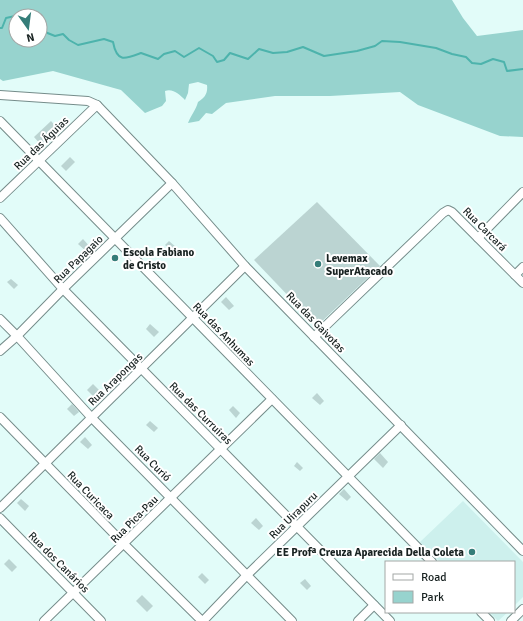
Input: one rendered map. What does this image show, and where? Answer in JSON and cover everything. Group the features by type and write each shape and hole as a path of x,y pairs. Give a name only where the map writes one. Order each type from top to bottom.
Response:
{"street":[{"path":"0,95 88,101 97,105"},
{"name":"Rua das Águias","path":"0,198 97,105"},
{"name":"Rua das Gaivotas","path":"97,105 172,183 246,266 523,551"},
{"name":"Rua das Anhumas","path":"0,121 431,561"},
{"name":"Rua Papagaio","path":"0,351 172,183"},
{"path":"478,238 523,192"},
{"name":"Rua Carcará","path":"314,337 443,213 448,210 452,212 523,283"},
{"name":"Rua das Curruiras","path":"0,218 63,289 390,621"},
{"name":"Rua Arapongas","path":"0,508 246,266"},
{"path":"515,275 523,267"},
{"name":"Rua Curió","path":"0,319 92,417 292,621"},
{"name":"Rua Pica-Pau","path":"44,621 272,399"},
{"name":"Rua Curicaca","path":"0,417 124,544 202,621"},
{"name":"Rua Uirapuru","path":"202,621 348,476 401,426"},
{"name":"Rua dos Canários","path":"0,518 101,621"},
{"path":"358,621 374,605"},
{"path":"511,621 523,609"},
{"path":"482,613 490,621"}],"shaded area":[{"name":"EE Profª Creuza Aparecida Della Coleta","path":"463,501 523,562 523,597 515,605 515,561 439,561 420,542"},
{"path":"490,613 507,613 498,621"}],"green space":[{"path":"0,0 452,0 463,18 477,36 523,30 523,137 500,136 418,105 400,92 330,96 275,96 226,103 212,114 206,113 199,121 188,123 198,102 206,95 207,85 198,82 189,84 188,93 185,100 174,91 165,91 166,101 162,106 145,113 121,90 53,71 3,81 0,79"}],"building":[{"path":"51,121 58,129 41,145 34,137"},
{"path":"70,157 75,162 66,171 61,166"},
{"name":"Levemax SuperAtacado","path":"317,202 380,266 317,326 254,260"},
{"path":"83,239 91,248 87,252 78,244"},
{"path":"169,241 177,248 173,252 165,245"},
{"path":"11,279 18,285 14,289 7,282"},
{"path":"226,297 234,306 229,310 221,302"},
{"path":"150,324 159,332 154,337 146,329"},
{"path":"93,384 102,393 96,399 87,390"},
{"path":"317,393 324,401 320,405 312,398"},
{"path":"72,404 79,412 74,416 67,409"},
{"path":"233,406 240,413 236,418 229,410"},
{"path":"150,421 158,428 154,432 146,425"},
{"path":"85,437 92,445 88,449 80,442"},
{"path":"380,453 388,462 383,468 374,459"},
{"path":"297,462 303,468 300,471 294,466"},
{"path":"344,489 351,497 347,501 339,494"},
{"path":"21,499 29,506 25,511 17,503"},
{"path":"256,518 263,526 259,530 251,523"},
{"path":"9,559 17,567 12,572 4,564"},
{"path":"202,573 209,580 205,584 198,577"},
{"path":"305,579 311,586 307,590 300,583"},
{"path":"142,595 153,606 147,612 136,601"}],"waterway":[{"path":"0,28 2,28 6,18 8,18"},
{"path":"48,33 55,36 63,34 69,40 78,45 104,39 113,42 117,53 122,58 141,53 158,59 164,54 175,51 184,57 199,48 213,56 217,62 224,60 230,53 248,59 259,49 273,53 287,52 303,47 324,56 357,51 375,46 382,41 400,42 436,48 466,57 472,63 481,64 493,59 504,62 507,71 523,69"}],"place":[{"name":"Escola Fabiano de Cristo","path":"115,258"},
{"name":"Levemax SuperAtacado","path":"318,264"},
{"name":"EE Profª Creuza Aparecida Della Coleta","path":"472,552"}]}
